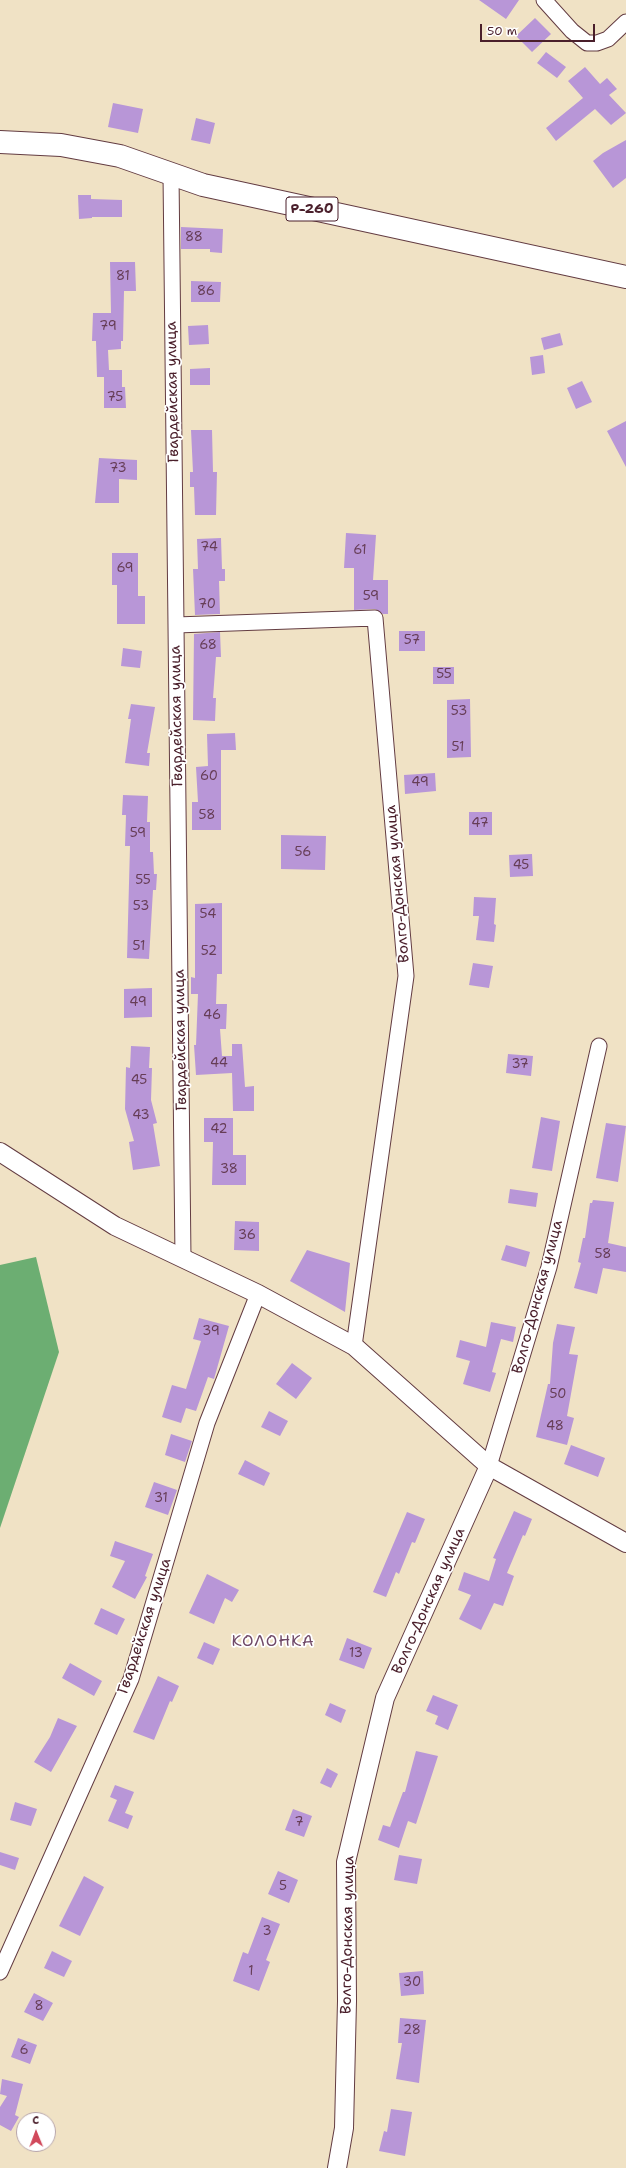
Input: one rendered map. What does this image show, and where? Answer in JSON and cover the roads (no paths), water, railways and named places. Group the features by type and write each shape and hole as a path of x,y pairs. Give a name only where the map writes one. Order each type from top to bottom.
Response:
{"highway":[{"name":"Р-260","path":"0,142 61,145 120,156 203,185 626,277"}],"street":[{"path":"544,0 572,31 587,43 597,43 608,39 626,22"},
{"name":"Гвардейская улица","path":"171,174 184,1258"},
{"name":"Волго-Донская улица","path":"176,625 375,618 406,976 354,1346"},
{"name":"Волго-Донская улица","path":"337,2168 344,2128 347,2001 346,1862 385,1698 489,1466 549,1267 599,1046"},
{"path":"0,1152 116,1226 258,1294 354,1346 489,1466 626,1543"},
{"name":"Гвардейская улица","path":"0,1972 130,1679 207,1423 258,1294"}],"district":[{"name":"КОЛОНКА","path":"273,1642"}]}
